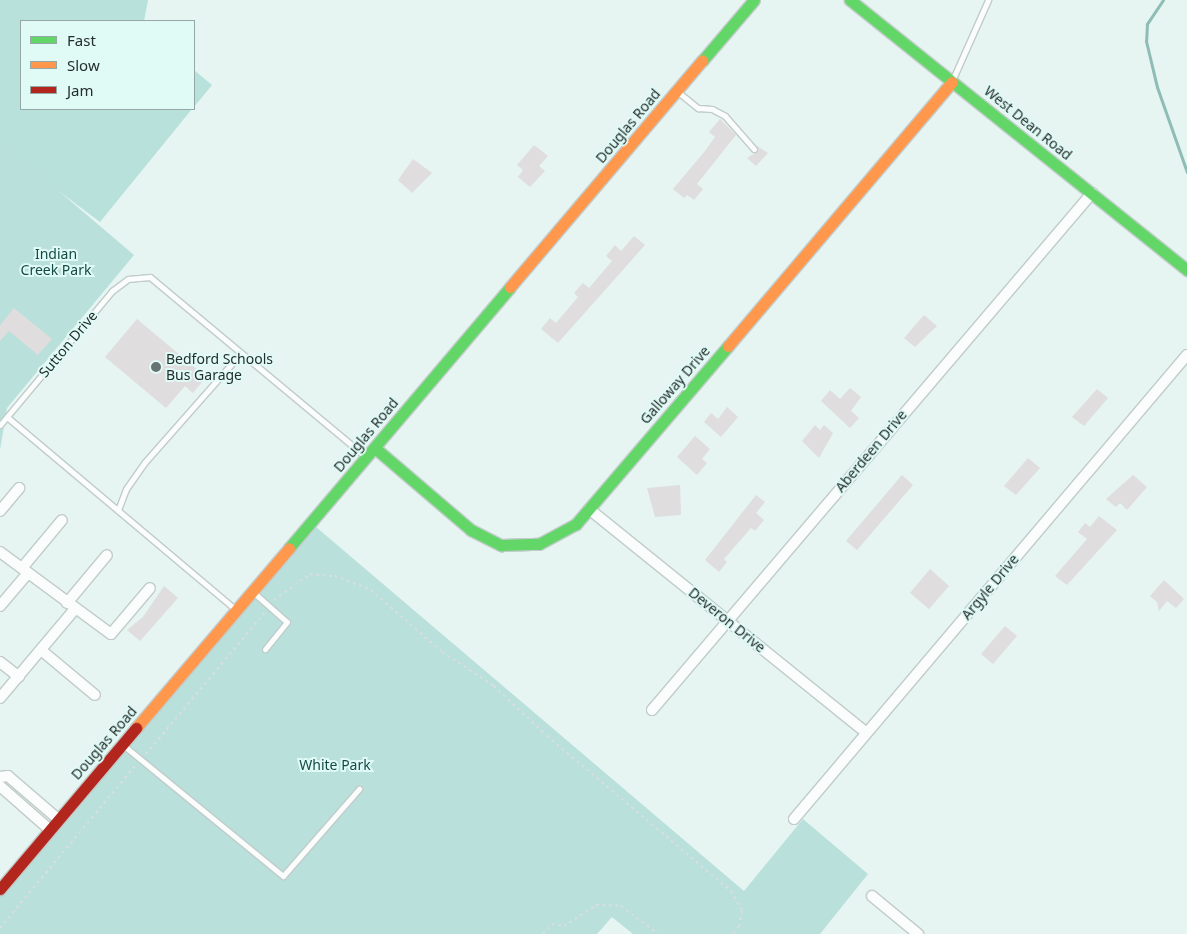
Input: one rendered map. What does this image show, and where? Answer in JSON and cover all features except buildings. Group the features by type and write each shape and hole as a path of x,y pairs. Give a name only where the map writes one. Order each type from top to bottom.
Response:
{"street":[{"name":"Douglas Road","path":"0,889 754,0"},
{"name":"West Dean Road","path":"850,0 1187,270"},
{"name":"Galloway Drive","path":"375,448 471,530 501,545 538,544 576,524 952,82"},
{"name":"Aberdeen Drive","path":"652,710 1092,193"},
{"name":"Argyle Drive","path":"794,819 864,732 1187,355"},
{"path":"0,512 19,488"},
{"name":"Deveron Drive","path":"589,509 864,732"},
{"path":"0,606 62,520"},
{"path":"0,552 111,634 150,588"},
{"path":"0,698 41,650 107,555"},
{"path":"41,650 95,695"},
{"path":"0,662 19,676"},
{"path":"0,777 8,776 58,819"},
{"path":"0,786 50,830"},
{"path":"872,896 918,934"}],"lane":[{"path":"952,82 988,0"},
{"path":"677,91 698,108 712,109 725,116 754,149"},
{"name":"Sutton Drive","path":"0,425 112,291 128,279 150,276 367,458"},
{"path":"118,510 126,489 145,462 241,354"},
{"path":"7,417 236,611"},
{"path":"253,591 287,622 265,649"},
{"path":"123,745 283,876 359,789"}],"path":[{"path":"282,591 310,574 334,576 371,590 442,652 494,686 547,736 731,891 742,911 739,926 732,934"},
{"path":"544,934 552,924 564,926 596,905 621,906 658,934"}],"green space":[{"path":"0,0 148,0 144,20 20,20 20,110 191,110 100,222 0,147"},
{"path":"195,71 212,85 195,106"},
{"name":"Indian Creek Park","path":"0,141 134,255 7,408 0,450"},
{"name":"White Park","path":"316,527 744,891 803,819 868,874 820,934 633,934 612,917 597,934 0,934 0,892"}],"waterway":[{"path":"1163,0 1147,24 1146,41 1157,87 1187,172"}],"traffic: fast":[{"path":"702,61 754,0"},
{"path":"850,0 1187,270"},
{"path":"289,548 510,287"},
{"path":"375,448 471,530 501,545 539,544 576,524 728,346"}],"traffic: slow":[{"path":"510,287 702,61"},
{"path":"728,346 952,82"},
{"path":"136,728 289,548"}],"traffic: jam":[{"path":"0,889 136,728"}],"place":[{"name":"Bedford Schools Bus Garage","path":"156,367"}]}
